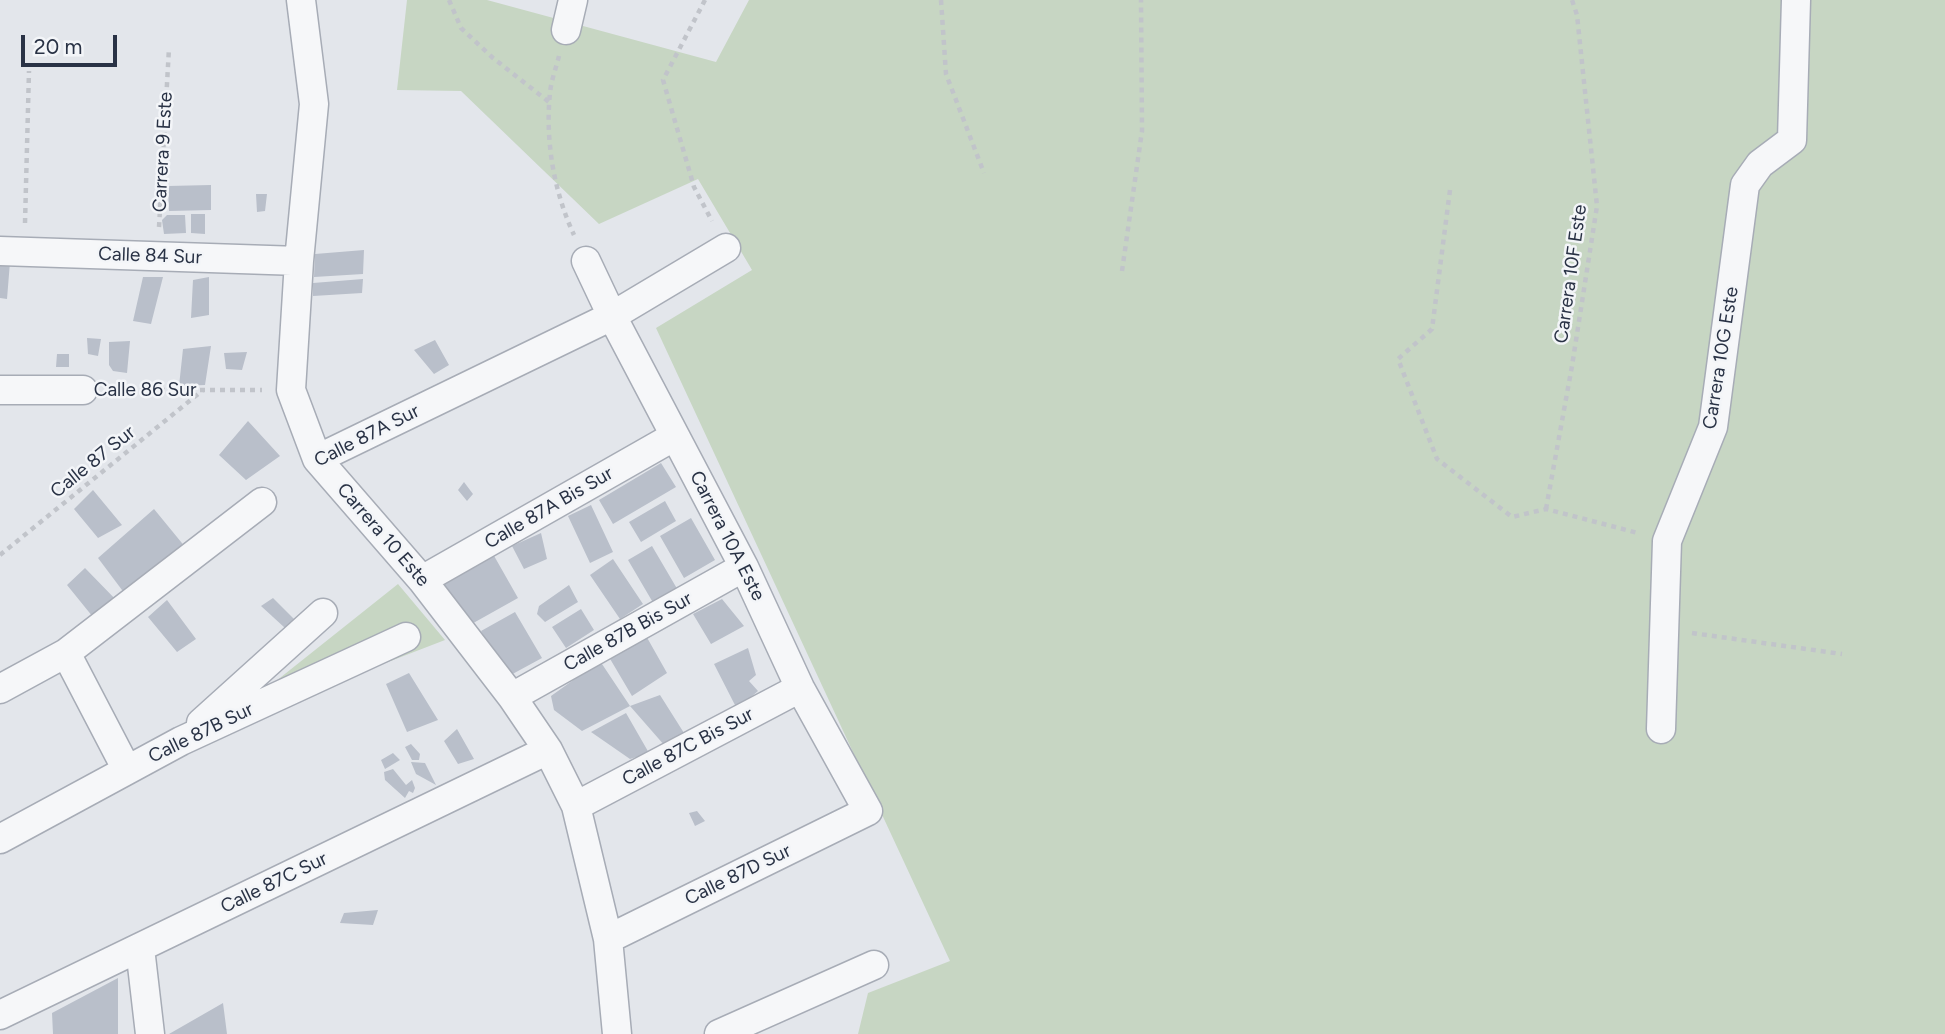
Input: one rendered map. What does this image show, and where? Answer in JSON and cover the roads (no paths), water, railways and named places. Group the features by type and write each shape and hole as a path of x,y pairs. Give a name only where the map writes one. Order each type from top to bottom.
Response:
{"street":[{"name":"Carrera 10 Este","path":"301,0 314,104 299,261 291,390 317,460 422,580 512,697 548,751 576,806 608,939 617,1034"},
{"path":"566,30 573,0"},
{"name":"Carrera 10G Este","path":"1661,729 1667,541 1713,427 1745,185 1760,164 1792,140 1797,0"},
{"name":"Calle 87A Sur","path":"317,460 612,316 726,248"},
{"name":"Calle 84 Sur","path":"12,251 299,261"},
{"name":"Carrera 10A Este","path":"586,261 612,316 744,567 800,688 868,811"},
{"name":"Calle 86 Sur","path":"0,390 83,390"},
{"name":"Calle 87A Bis Sur","path":"422,580 675,436"},
{"path":"0,689 66,653 262,502"},
{"name":"Calle 87B Bis Sur","path":"512,697 744,567"},
{"path":"181,741 323,613"},
{"name":"Calle 87B Sur","path":"0,839 181,741 406,637"},
{"path":"66,653 127,770"},
{"name":"Calle 87C Bis Sur","path":"576,806 800,688"},
{"name":"Calle 87C Sur","path":"0,1015 548,751"},
{"name":"Calle 87D Sur","path":"608,939 868,811"},
{"path":"140,948 150,1034"},
{"path":"719,1034 874,965"}]}
